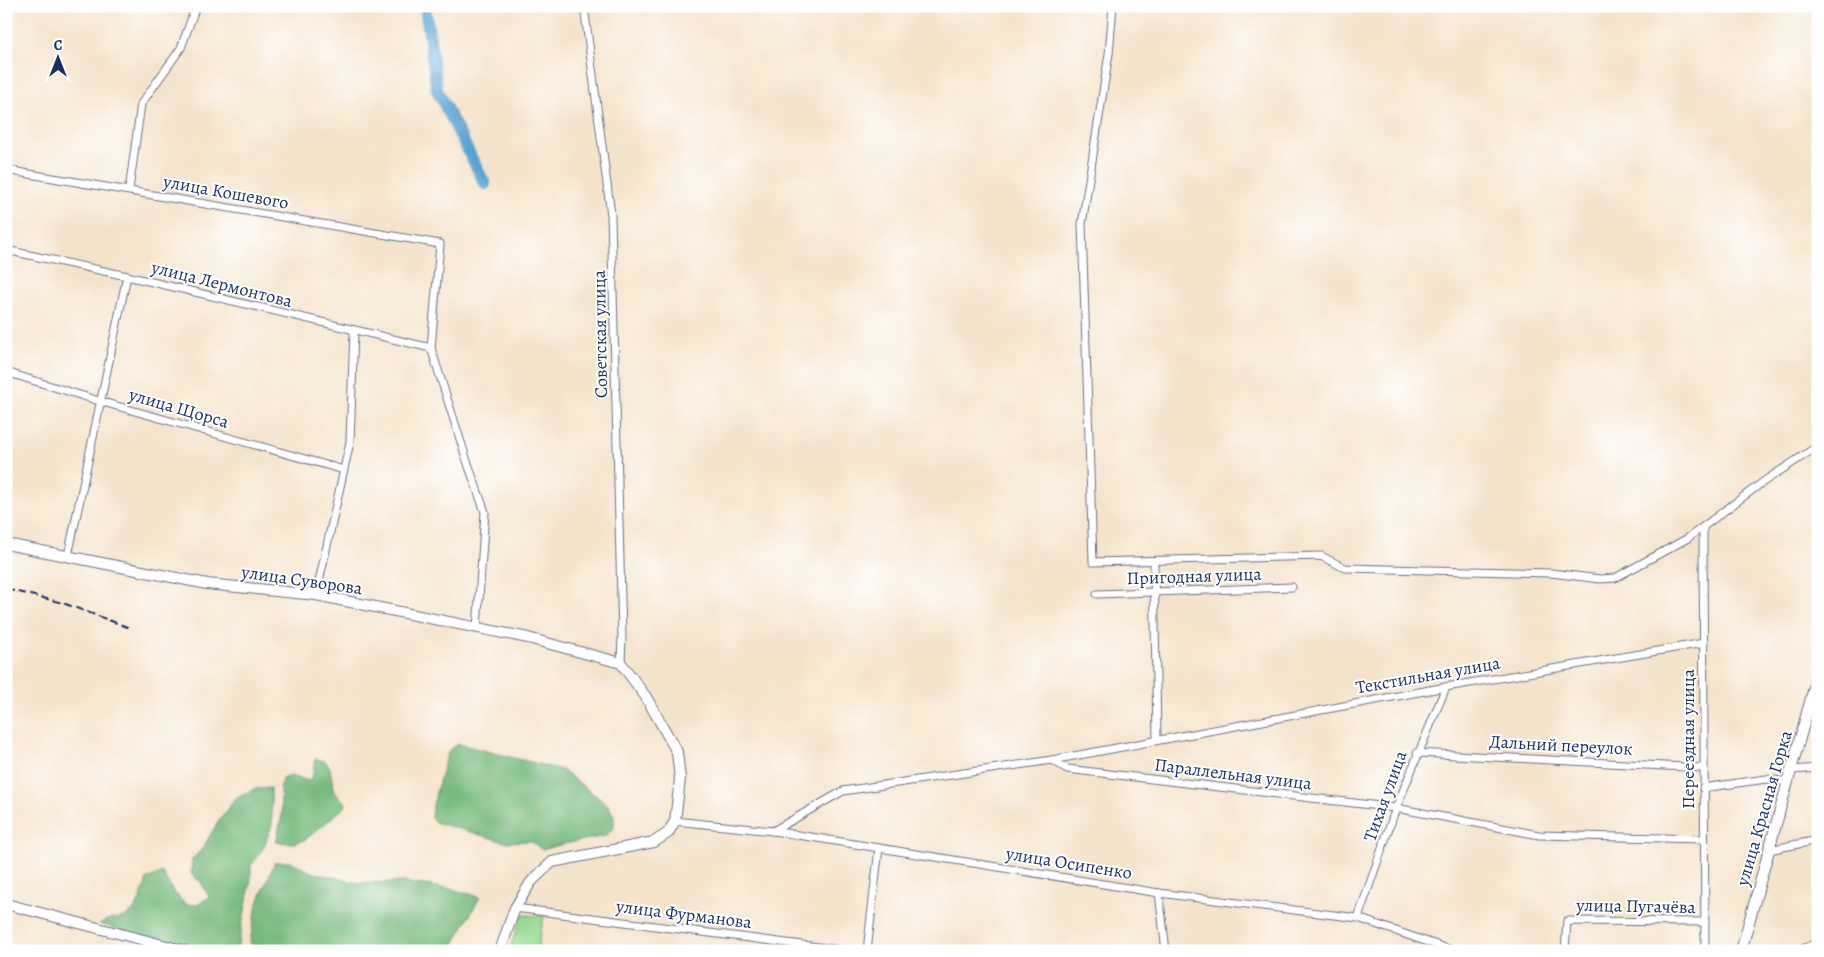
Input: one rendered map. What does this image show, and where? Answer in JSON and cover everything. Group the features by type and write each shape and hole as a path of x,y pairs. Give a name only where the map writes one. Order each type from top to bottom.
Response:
{"street":[{"path":"129,190 141,104 181,48 196,6"},
{"name":"Советская улица","path":"584,6 612,215 622,636 621,663"},
{"path":"1113,6 1109,54 1082,224 1094,562 1154,562 1322,556 1345,568 1551,573 1608,579 1622,575 1704,528 1763,482 1818,446"},
{"name":"улица Кошевого","path":"6,170 440,244 431,348"},
{"name":"улица Лермонтова","path":"6,250 127,276 431,348"},
{"path":"68,556 99,401 127,276"},
{"path":"316,595 350,442 354,331"},
{"path":"431,348 467,461 486,512 477,628"},
{"name":"улица Щорса","path":"6,372 99,401 344,470"},
{"name":"Переездная улица","path":"1704,528 1703,840 1705,951"},
{"name":"улица Суворова","path":"6,544 207,584 316,595 572,648 621,663"},
{"path":"1154,562 1157,739"},
{"name":"Пригодная улица","path":"1097,594 1292,587"},
{"name":"Текстильная улица","path":"1052,760 1157,739 1446,687 1704,643"},
{"path":"500,951 515,908 531,882 552,862 654,842 668,833 675,821 680,779 677,752 646,697 621,663"},
{"name":"улица Красная Горка","path":"1741,951 1818,673"},
{"name":"Тихая улица","path":"1358,918 1417,752 1446,687"},
{"name":"Дальний переулок","path":"1417,752 1703,768"},
{"path":"773,831 843,791 1052,760"},
{"name":"Параллельная улица","path":"1052,760 1067,769 1396,808 1539,835 1703,840"},
{"path":"1792,770 1818,768"},
{"path":"1703,788 1766,779 1789,782"},
{"name":"улица Осипенко","path":"675,821 773,831 1159,893 1358,918 1454,951"},
{"path":"1769,850 1818,840"},
{"path":"867,951 879,848"},
{"path":"1159,893 1166,951"},
{"path":"6,904 186,951"},
{"name":"улица Фурманова","path":"515,908 849,951"},
{"name":"улица Пугачёва","path":"1565,951 1567,920 1705,922"},
{"path":"1798,951 1818,942"}],"green space":[{"path":"459,744 562,770 608,805 614,816 614,828 605,836 542,850 531,841 505,842 435,822 431,818 431,814 444,764 450,750"},
{"path":"315,759 325,761 330,768 334,792 346,803 345,807 305,840 294,843 276,842 282,815 280,789 282,779 290,776 310,781"},
{"path":"271,788 272,825 263,849 251,865 251,879 237,951 203,951 99,924 107,920 126,916 134,910 140,900 147,879 162,872 173,891 185,904 197,905 209,897 201,882 191,874 192,860 202,849 221,817 235,799 254,789"},
{"path":"275,862 292,862 311,872 359,883 403,882 452,889 480,897 450,951 248,951 257,905"},
{"path":"522,915 544,916 537,951 509,951"}],"waterway":[{"path":"425,6 437,90 485,184"}],"railway":[{"path":"6,589 63,603 130,628"}]}
